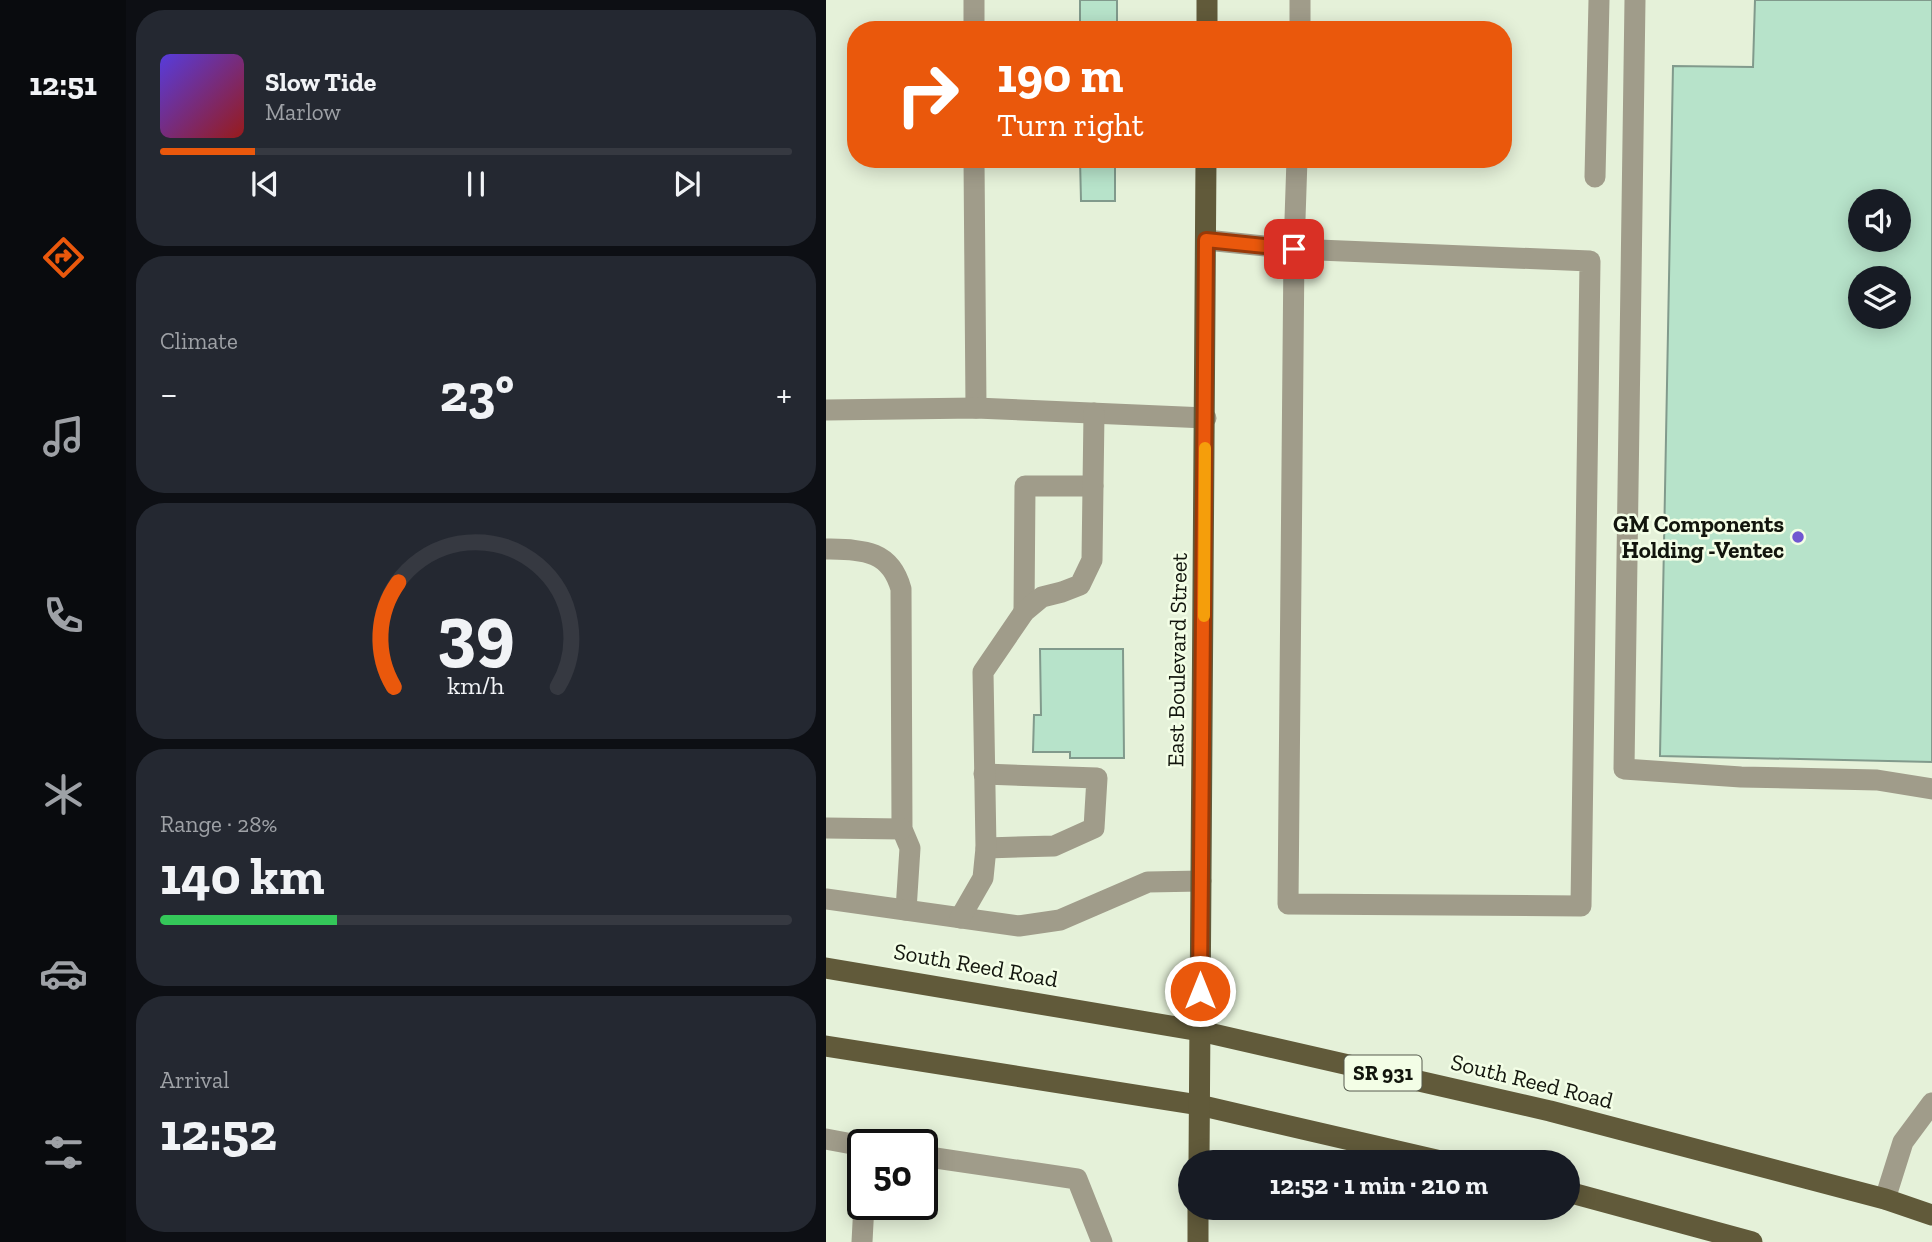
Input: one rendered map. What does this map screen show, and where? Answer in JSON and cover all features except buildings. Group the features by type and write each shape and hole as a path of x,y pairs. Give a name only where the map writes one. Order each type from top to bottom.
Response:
{"main road":[{"path":"1207,0 1207,21"},
{"name":"East Boulevard Street","path":"1199,1150 1206,168"},
{"name":"South Reed Road","path":"826,968 1200,1031 1550,1111 1885,1199 1932,1215"},
{"path":"826,1046 1199,1105 1393,1150"},
{"path":"1580,1195 1752,1242"},
{"path":"1198,1220 1198,1242"}],"lane":[{"path":"974,0 974,21"},
{"path":"1300,0 1300,21"},
{"path":"1595,177 1599,0"},
{"path":"1635,0 1624,769 1741,777 1877,780 1932,789"},
{"path":"974,168 976,408"},
{"path":"1206,240 1294,249 1590,261 1581,906 1287,904 1294,249 1297,168"},
{"path":"826,410 976,408 1206,418"},
{"path":"960,918 984,878 986,848 983,672 1024,612 1042,597 1080,585 1092,560 1094,413"},
{"path":"1024,612 1025,486 1093,486"},
{"path":"826,549 862,550 883,559 896,573 901,589 902,829 910,848 906,910"},
{"path":"984,774 1097,778 1094,828 1054,846 986,848"},
{"path":"826,828 902,829"},
{"path":"826,899 1019,926 1060,920 1148,882 1201,881"},
{"path":"1885,1199 1903,1142 1932,1103"},
{"path":"826,1139 847,1143"},
{"path":"938,1158 1077,1179 1102,1242"},
{"path":"862,1242 863,1220"}],"slow traffic":[{"path":"1204,616 1205,448"}],"place":[{"name":"GM Components Holding -Ventec","path":"1798,537"}],"route":[{"path":"1200,991 1206,240 1294,249"}]}
